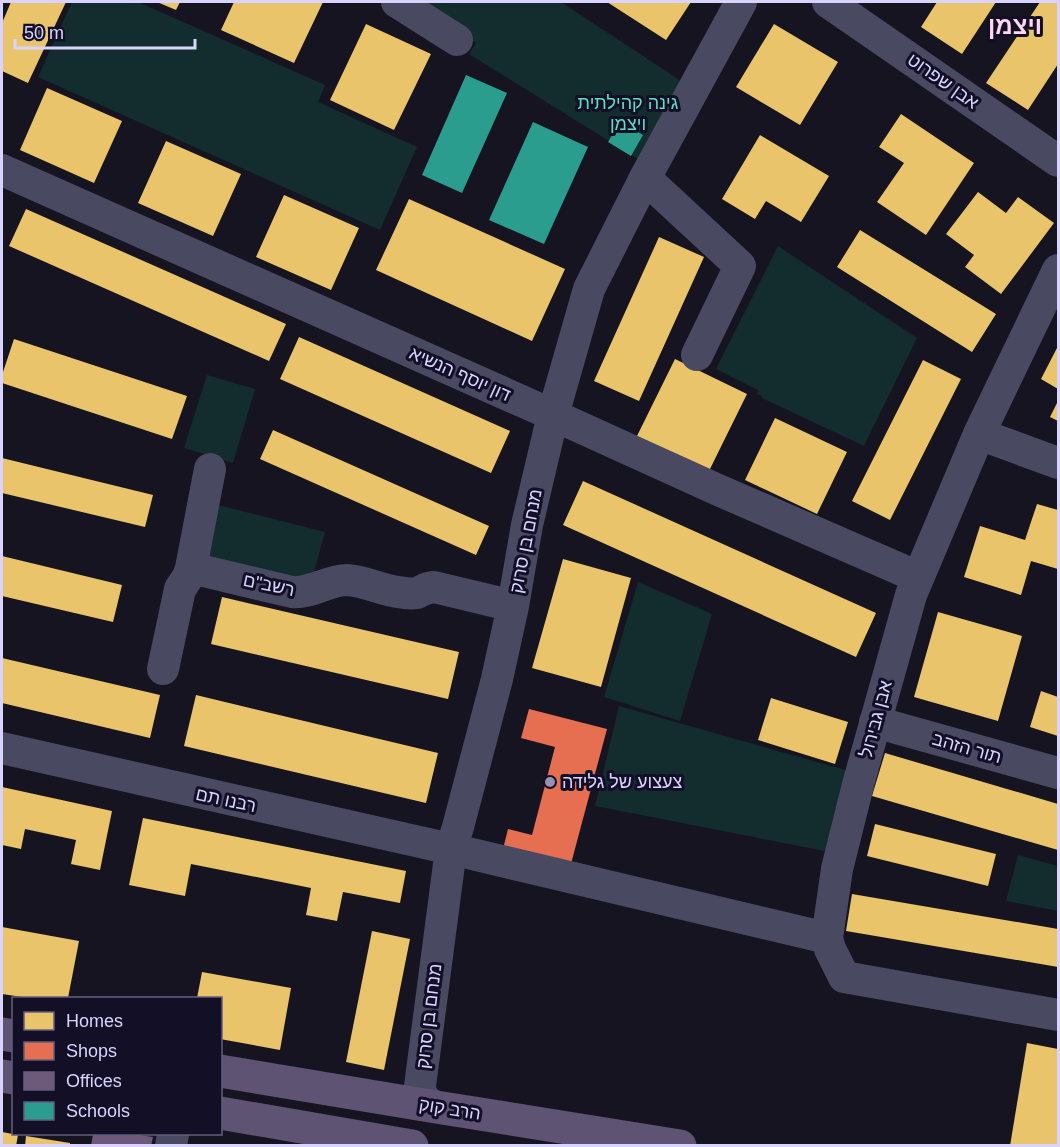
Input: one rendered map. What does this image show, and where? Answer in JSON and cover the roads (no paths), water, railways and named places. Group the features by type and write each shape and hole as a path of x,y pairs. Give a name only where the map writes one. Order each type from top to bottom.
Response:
{"main road":[{"name":"הרב קוק","path":"222,1071 680,1146"},
{"path":"222,1113 412,1146"}],"street":[{"path":"397,2 457,40"},
{"name":"מנחם בן סרוק","path":"436,1107 422,1097 420,1086 451,849 498,679 527,525 553,414 589,289 645,178 741,2"},
{"name":"אבן שפרוט","path":"828,2 1059,161"},
{"name":"דון יוסף הנשיא","path":"2,170 918,577"},
{"path":"645,178 740,266 698,355"},
{"name":"אבן גבירול","path":"827,938 837,869 911,595 979,434 1059,270"},
{"path":"979,434 1059,463"},
{"path":"163,669 180,589 191,568 210,469"},
{"name":"רשב\"ם","path":"191,568 292,592 306,592 345,580 397,592 416,593 425,588 434,587 513,606"},
{"name":"תור הזהב","path":"875,722 1059,773"},
{"name":"רבנו תם","path":"2,748 451,849 827,938"},
{"path":"827,938 844,977 1059,1016"}],"place":[{"name":"צעצוע של גלידה","path":"550,782"}],"district":[{"name":"ויצמן","path":"1015,25"}],"park label":[{"name":"גינה קהילתית ויצמן","path":"628,113"}]}
